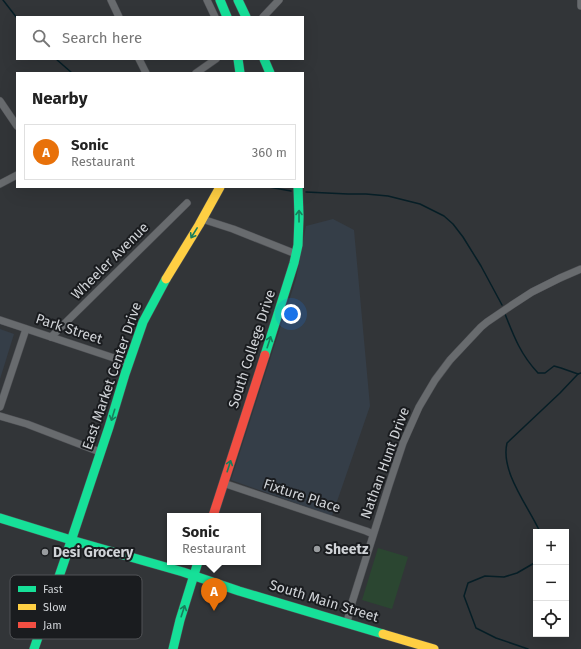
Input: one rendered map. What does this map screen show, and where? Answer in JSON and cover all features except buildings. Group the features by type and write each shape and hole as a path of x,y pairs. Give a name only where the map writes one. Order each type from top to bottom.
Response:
{"main road":[{"path":"220,0 227,16"},
{"path":"238,0 246,16"},
{"path":"238,60 240,72"},
{"path":"264,60 270,72"},
{"name":"East Market Center Drive","path":"59,575 143,322 157,294 219,188"},
{"name":"South College Drive","path":"214,513 294,263 298,245 298,188"},
{"name":"South Main Street","path":"0,518 434,649"},
{"path":"173,649 180,620 197,565"},
{"name":"East Market Center Drive","path":"34,649 37,639"}],"street":[{"path":"111,0 119,16"},
{"path":"207,0 215,16"},
{"path":"264,16 279,0"},
{"path":"581,0 581,6"},
{"path":"140,60 146,72"},
{"path":"197,72 215,60"},
{"path":"0,101 16,125"},
{"path":"0,184 16,176"},
{"name":"Wheeler Avenue","path":"51,337 187,203"},
{"path":"202,219 233,229 296,254"},
{"name":"Nathan Hunt Drive","path":"347,623 373,534 403,443 425,396 450,360 481,327 532,292 581,269"},
{"name":"Park Street","path":"0,320 129,363"},
{"path":"0,407 26,329"},
{"path":"0,416 27,424 94,451 100,452"},
{"name":"Fixture Place","path":"223,483 373,534"}],"shaded area":[{"path":"333,219 354,230 370,406 332,516 231,480 296,279 306,226"},
{"path":"0,329 14,334 0,379"}],"green space":[{"path":"378,548 408,557 392,609 362,600"}],"waterway":[{"path":"3,0 16,17"},
{"path":"57,60 71,72"},
{"path":"274,188 291,191"},
{"path":"306,192 388,196 420,204 444,216 453,224 463,237 502,305"},
{"path":"505,314 522,352 538,373 545,373 554,366 578,374"},
{"path":"538,529 511,477 506,454 507,443 578,374 581,373"},
{"path":"528,649 496,638 476,628 464,596 468,583 485,576 504,577 517,573 533,564"}],"traffic: fast":[{"path":"220,0 227,16"},
{"path":"238,0 246,16"},
{"path":"238,60 240,72"},
{"path":"264,60 270,72"},
{"path":"265,355 294,263 298,245 298,188"},
{"path":"60,575 143,322 166,279"},
{"path":"0,518 183,572 239,591 383,634"},
{"path":"173,649 180,620 197,565"},
{"path":"34,649 37,639"}],"traffic: slow":[{"path":"166,279 219,188"},
{"path":"383,634 434,649"}],"traffic: jam":[{"path":"214,513 265,355"}],"place":[{"name":"Sheetz","path":"317,549"},
{"name":"Desi Grocery","path":"45,552"},
{"name":"Sonic","path":"214,611"}]}
